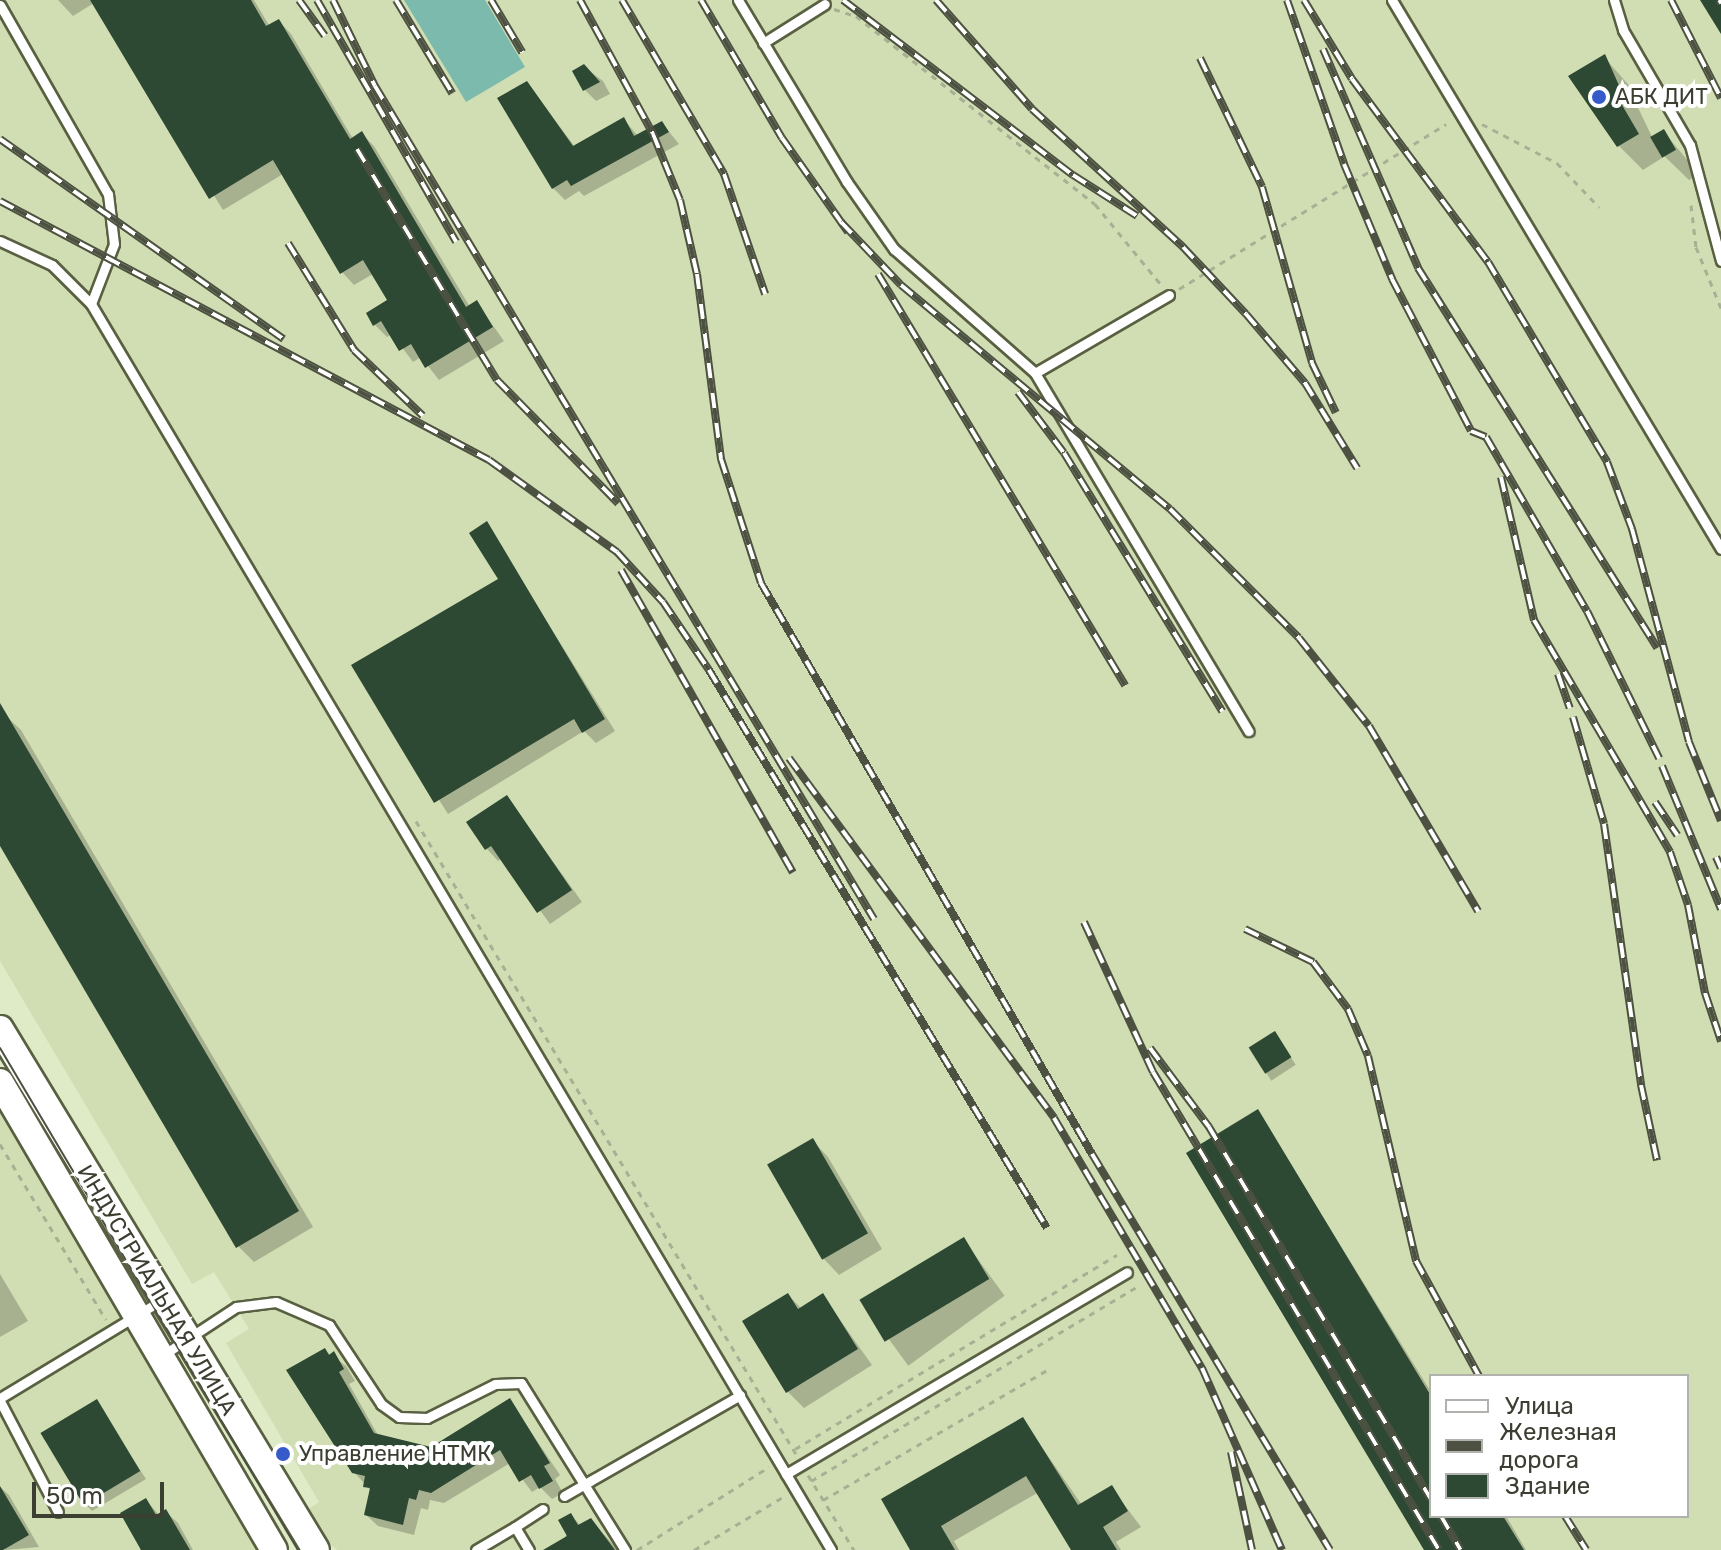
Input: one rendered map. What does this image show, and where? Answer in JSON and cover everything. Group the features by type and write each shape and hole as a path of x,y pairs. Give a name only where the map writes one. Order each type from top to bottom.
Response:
{"main road":[{"name":"ИНДУСТРИАЛЬНАЯ УЛИЦА","path":"0,1029 186,1341 316,1550"},
{"name":"ИНДУСТРИАЛЬНАЯ УЛИЦА","path":"0,1082 274,1550"}],"lane":[{"path":"738,0 894,249 1035,373 1248,731"},
{"path":"1392,0 1721,549"},
{"path":"1614,0 1623,30 1690,145 1721,261"},
{"path":"763,43 825,4"},
{"path":"0,5 108,194 114,244 91,304"},
{"path":"0,241 52,265 91,304 831,1550"},
{"path":"1035,373 1169,295"},
{"path":"786,1474 1127,1272"},
{"path":"58,1512 0,1400 162,1300"},
{"path":"160,1357 245,1304 293,1307 329,1325 381,1404 412,1419 427,1418 507,1380 521,1383 625,1550"},
{"path":"564,1496 740,1395"},
{"path":"476,1550 543,1509"},
{"path":"515,1527 529,1550"}],"path":[{"path":"825,4 856,16 1095,204 1169,295 1446,124"},
{"path":"1482,124 1557,163 1599,207"},
{"path":"1690,199 1696,247 1721,308"},
{"path":"416,821 854,1550"},
{"path":"0,1144 112,1330"},
{"path":"637,1550 793,1450 1117,1255"},
{"path":"694,1550 1136,1287"},
{"path":"823,1500 1049,1369"}],"shaded area":[{"path":"0,0 1721,0 1721,1550 337,1550 317,1532 306,1511 319,1502 226,1343 249,1329 214,1272 192,1284 0,961"},
{"path":"0,1110 260,1550 0,1550"}],"water":[{"path":"404,0 485,0 525,67 466,102"}],"building":[{"path":"90,0 251,0 266,26 279,19 350,139 362,131 466,307 477,300 493,327 425,368 411,344 399,351 381,321 373,326 366,313 387,300 363,260 340,274 273,160 209,199"},
{"path":"1700,0 1721,0 1721,34"},
{"name":"АБК ДИТ","path":"1605,54 1621,90 1615,93 1639,134 1617,147 1568,76"},
{"path":"584,64 600,82 583,91 572,71"},
{"path":"527,81 573,146 624,117 634,136 662,121 669,132 571,186 567,180 552,189 497,98"},
{"path":"1664,129 1676,150 1662,158 1650,137"},
{"path":"487,521 605,719 582,733 574,719 434,803 351,665 498,579 469,533"},
{"path":"0,703 299,1211 236,1248 0,846"},
{"path":"507,795 572,890 537,913 491,846 485,850 466,822"},
{"path":"1275,1031 1291,1057 1265,1074 1249,1047"},
{"path":"1258,1109 1429,1393 1429,1518 1504,1518 1524,1550 1424,1550 1186,1153"},
{"path":"813,1138 868,1233 822,1260 767,1164"},
{"path":"964,1237 989,1279 885,1342 859,1300"},
{"path":"788,1293 798,1309 823,1293 858,1349 786,1393 742,1321"},
{"path":"325,1348 329,1355 334,1351 344,1369 339,1372 374,1433 431,1447 510,1398 550,1463 544,1466 553,1481 539,1489 531,1475 519,1482 500,1450 431,1493 419,1490 416,1500 409,1498 403,1525 364,1515 370,1488 363,1487 365,1476 352,1473 286,1370"},
{"path":"97,1399 140,1471 84,1505 40,1433"},
{"path":"1023,1417 1078,1505 1112,1485 1128,1511 1103,1527 1117,1550 1071,1550 1026,1476 941,1526 955,1550 910,1550 881,1499"},
{"path":"0,1486 29,1535 3,1550 0,1550"},
{"path":"146,1498 156,1515 166,1509 190,1550 141,1550 120,1513"},
{"path":"571,1513 578,1525 591,1518 615,1550 543,1550 567,1536 558,1520"}],"tram line":[{"path":"0,1048 298,1550"}],"railway":[{"path":"299,0 325,36"},
{"path":"317,0 456,242"},
{"path":"333,0 375,86 874,919"},
{"path":"396,0 452,93"},
{"path":"491,0 522,52"},
{"path":"580,0 653,134 680,200 697,274 721,459 761,583 1092,1154 1330,1550"},
{"path":"622,0 724,174 765,294"},
{"path":"701,0 782,138 848,232"},
{"path":"843,0 1073,175 1137,216"},
{"path":"936,0 1032,109 1183,247 1246,314 1305,383 1357,468"},
{"path":"1287,0 1344,164 1392,279 1471,431 1486,437 1587,611 1659,758"},
{"path":"1304,0 1352,79 1488,262 1607,462 1632,529 1689,742 1721,821"},
{"path":"1671,0 1721,98"},
{"path":"1323,49 1418,268 1657,648"},
{"path":"1200,58 1262,187 1312,363 1336,413"},
{"path":"0,139 283,339"},
{"path":"357,149 497,380 618,503"},
{"path":"0,201 489,460 617,552 663,602 709,670 1047,1228"},
{"path":"841,222 901,285 1170,509 1299,638 1369,726 1478,911"},
{"path":"288,243 354,350 423,416"},
{"path":"878,274 1125,685"},
{"path":"1018,392 1064,453 1222,711"},
{"path":"1501,477 1534,620 1670,852 1688,905 1705,993 1721,1041"},
{"path":"621,570 793,873"},
{"path":"1558,674 1570,708"},
{"path":"1573,717 1604,824 1641,1085 1657,1160"},
{"path":"789,758 1054,1118 1202,1368 1282,1550"},
{"path":"1662,766 1721,909"},
{"path":"1655,802 1677,835"},
{"path":"1716,857 1721,868"},
{"path":"1084,922 1153,1072 1439,1550"},
{"path":"1245,929 1313,962 1348,1009 1368,1056 1416,1261 1478,1374"},
{"path":"1150,1048 1209,1127 1429,1497"},
{"path":"1231,1452 1252,1550"},
{"path":"1442,1518 1461,1550"},
{"path":"1566,1518 1586,1550"}],"place":[{"name":"АБК ДИТ","path":"1599,97"},
{"name":"Управление НТМК","path":"283,1454"}]}
